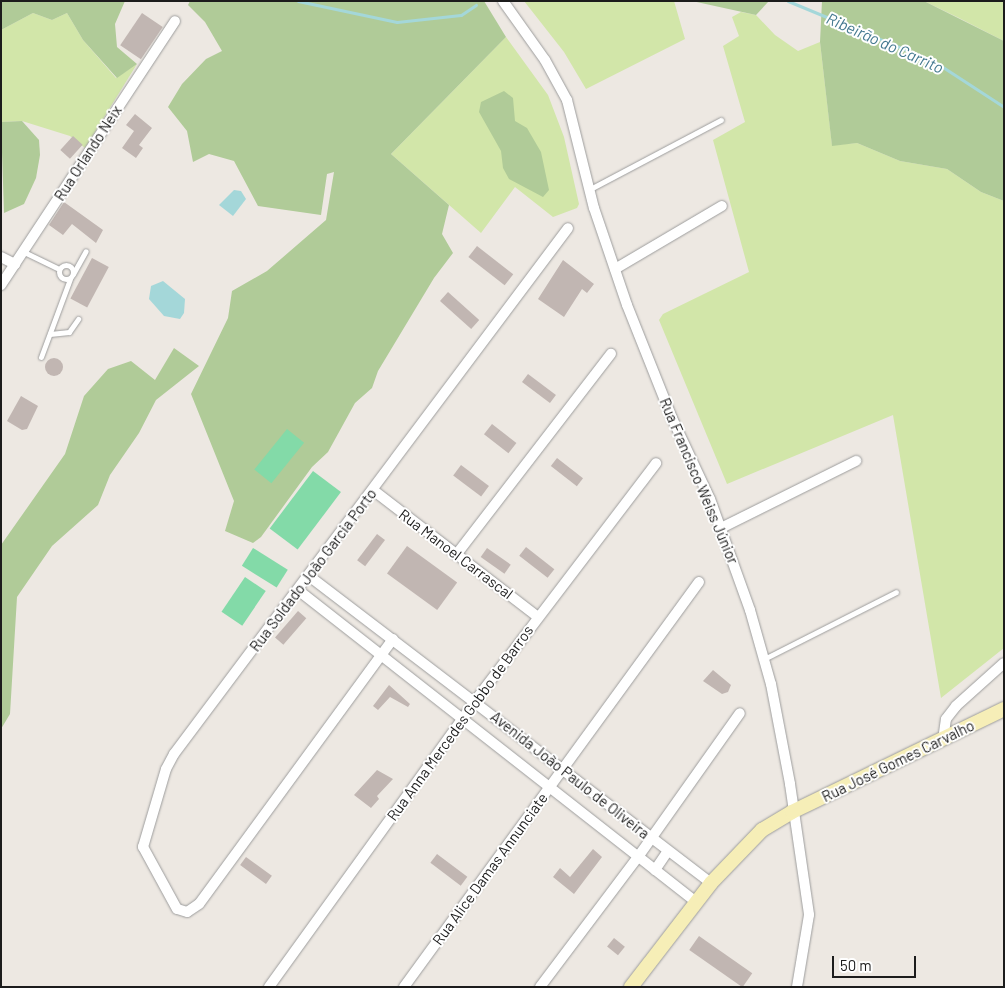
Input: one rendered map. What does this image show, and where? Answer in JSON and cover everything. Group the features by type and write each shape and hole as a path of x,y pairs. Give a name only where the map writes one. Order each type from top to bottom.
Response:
{"main road":[{"name":"Rua José Gomes Carvalho","path":"631,987 711,884 762,830 792,812 944,740 1004,708"}],"street":[{"name":"Rua Francisco Weiss Júnior","path":"503,1 545,60 567,100 589,189 615,269 672,418 721,528 764,660 790,784 792,812 809,915 797,987"},
{"name":"Rua Orlando Neix","path":"1,286 175,21"},
{"path":"615,269 722,206"},
{"name":"Rua Soldado João Garcia Porto","path":"381,654 198,904 183,912 171,903 144,854 143,838 166,770 174,754 568,228"},
{"path":"1,257 15,264"},
{"path":"456,555 611,354"},
{"path":"721,528 856,462"},
{"name":"Rua Anna Mercedes Gobbo de Barros","path":"269,987 463,718 656,463"},
{"name":"Rua Manoel Carrascal","path":"373,490 538,617"},
{"name":"Avenida João Paulo de Oliveira","path":"309,576 563,768 649,841 668,851 711,884"},
{"name":"Rua Alice Damas Annunciate","path":"404,987 699,582"},
{"name":"Avenida João Paulo de Oliveira","path":"298,590 696,902"},
{"path":"381,654 393,639"},
{"path":"944,740 946,719 956,706 1004,663"},
{"path":"540,987 638,857 740,714"},
{"path":"655,870 668,851"}],"lane":[{"path":"589,189 721,120"},
{"path":"41,357 71,276 86,251"},
{"path":"24,252 59,269 69,265 71,276"},
{"path":"59,269 61,278 71,276"},
{"path":"50,334 65,334 78,319"},
{"path":"764,660 896,592"}],"green space":[{"path":"1,1 125,1 115,24 117,47 137,64 117,78 83,40 67,13 52,20 33,13 1,30"},
{"path":"190,1 484,1 506,37 391,154 449,205 442,234 453,253 434,278 378,371 372,388 355,403 328,452 312,467 261,537 253,543 225,531 234,501 191,394 228,318 232,291 267,271 326,220 334,172 327,174 321,215 258,206 234,161 209,154 193,162 187,131 168,107 182,84 206,59 222,51 205,22 188,5"},
{"path":"524,1 674,1 685,39 586,89 564,52"},
{"path":"692,1 769,1 756,15"},
{"path":"822,1 924,1 1004,41 1004,201 981,192 947,169 900,161 857,143 832,146 820,42"},
{"path":"924,1 1004,1 1004,41 959,18"},
{"path":"741,12 756,15 775,35 798,51 820,42 832,145 857,143 900,161 947,169 981,192 1004,201 1004,648 941,698 893,415 727,484 659,320 663,314 749,272 713,140 745,122 723,46 739,36 732,17"},
{"path":"33,13 52,20 67,13 83,40 116,78 137,64 85,148 70,136 22,121 1,122 1,30"},
{"path":"506,37 548,95 564,137 579,204 577,208 553,217 515,187 481,233 391,154"},
{"path":"504,91 513,98 515,121 527,128 541,152 549,190 543,197 509,179 503,168 501,151 479,112 481,102"},
{"path":"22,121 39,140 40,155 36,178 24,204 4,213 1,122"},
{"path":"174,348 199,366 156,400 139,433 110,475 98,505 52,546 17,597 10,714 1,729 1,545 65,454 84,396 108,369 131,361 155,380"},
{"path":"287,429 304,443 271,483 254,469"},
{"path":"313,471 341,492 298,550 270,529"},
{"path":"253,548 288,570 277,588 242,566"},
{"path":"245,577 266,591 242,626 222,612"}],"water":[{"path":"234,190 241,191 246,199 233,216 219,205"},
{"path":"163,281 185,299 184,313 180,319 164,316 149,299 151,286"}],"building":[{"path":"142,13 163,27 141,59 120,45"},
{"path":"135,114 152,128 139,145 143,148 136,158 122,148 134,131 126,125"},
{"path":"73,136 83,145 70,159 60,150"},
{"path":"64,202 103,230 96,243 72,224 63,235 49,225"},
{"path":"477,246 513,274 505,285 468,257"},
{"path":"92,258 109,267 87,308 70,299"},
{"path":"563,260 594,284 587,293 582,289 564,317 538,299"},
{"path":"448,292 479,320 471,329 440,301"},
{"path":"50,358 58,358 63,363 61,374 50,376 45,371 45,363"},
{"path":"528,374 556,395 550,403 522,382"},
{"path":"21,396 38,406 27,429 22,430 7,421"},
{"path":"492,424 516,443 508,453 484,434"},
{"path":"557,458 583,478 577,486 551,466"},
{"path":"461,465 489,486 481,496 453,475"},
{"path":"377,534 385,540 365,566 357,560"},
{"path":"407,546 457,582 437,610 387,574"},
{"path":"526,547 554,569 548,578 519,556"},
{"path":"487,548 511,565 504,574 481,557"},
{"path":"298,611 306,618 283,645 275,637"},
{"path":"713,670 731,685 728,692 722,694 703,681"},
{"path":"389,685 410,704 408,707 390,697 378,710 373,706"},
{"path":"377,770 393,779 377,796 379,799 371,808 354,795"},
{"path":"593,849 602,857 574,894 553,877 560,868 570,877"},
{"path":"437,854 467,877 461,886 430,863"},
{"path":"246,857 272,876 266,884 240,865"},
{"path":"699,936 752,973 742,987 689,950"},
{"path":"614,938 625,947 618,955 607,947"}],"waterway":[{"path":"298,1 397,22 461,15 476,5"},
{"name":"Ribeirão do Carrito","path":"788,1 935,62 1004,107"}]}
